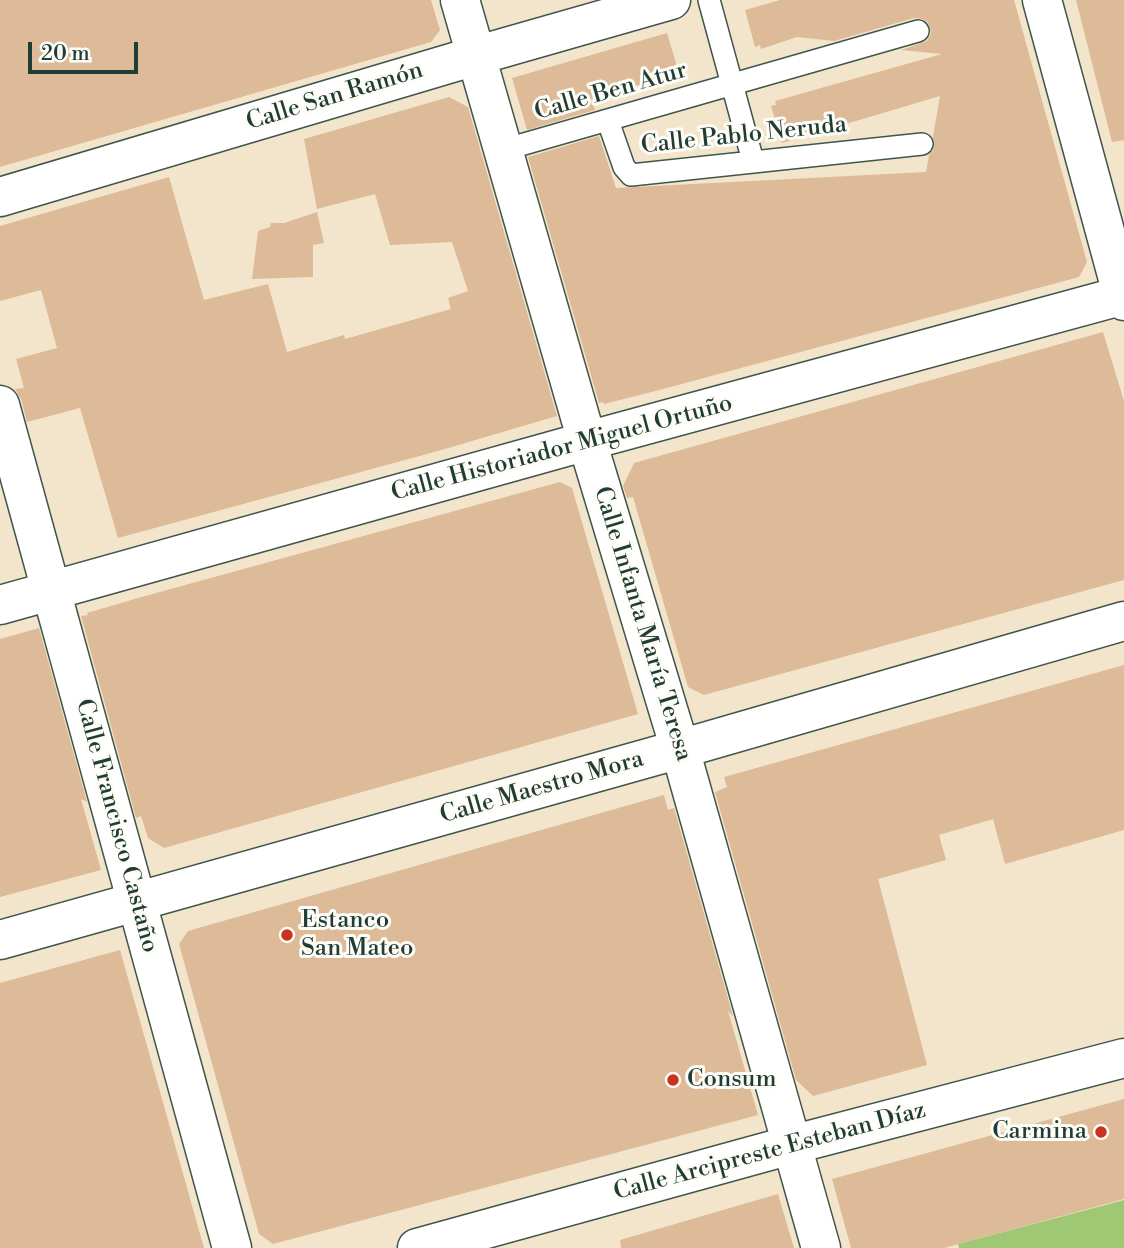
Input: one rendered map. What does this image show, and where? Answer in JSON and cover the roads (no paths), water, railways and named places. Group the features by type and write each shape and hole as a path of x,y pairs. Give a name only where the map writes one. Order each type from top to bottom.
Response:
{"street":[{"name":"Calle Infanta María Teresa","path":"460,0 587,441 680,749 821,1248"},
{"name":"Calle San Ramón","path":"0,197 671,0"},
{"path":"1042,0 1124,297"},
{"name":"Calle Historiador Miguel Ortuño","path":"0,605 587,441 1124,297"},
{"name":"Calle Francisco Castaño","path":"0,405 232,1248"},
{"name":"Calle Maestro Mora","path":"0,940 1124,621"},
{"name":"Calle Arcipreste Esteban Díaz","path":"417,1248 791,1145 1124,1058"}],"lane":[{"path":"709,0 753,161"},
{"name":"Calle Ben Atur","path":"503,150 918,31"},
{"name":"Calle Pablo Neruda","path":"608,121 624,167 631,175 922,144"}],"place":[{"name":"Estanco San Mateo","path":"287,935"},
{"name":"Consum","path":"673,1080"},
{"name":"Carmina","path":"1101,1132"}]}
